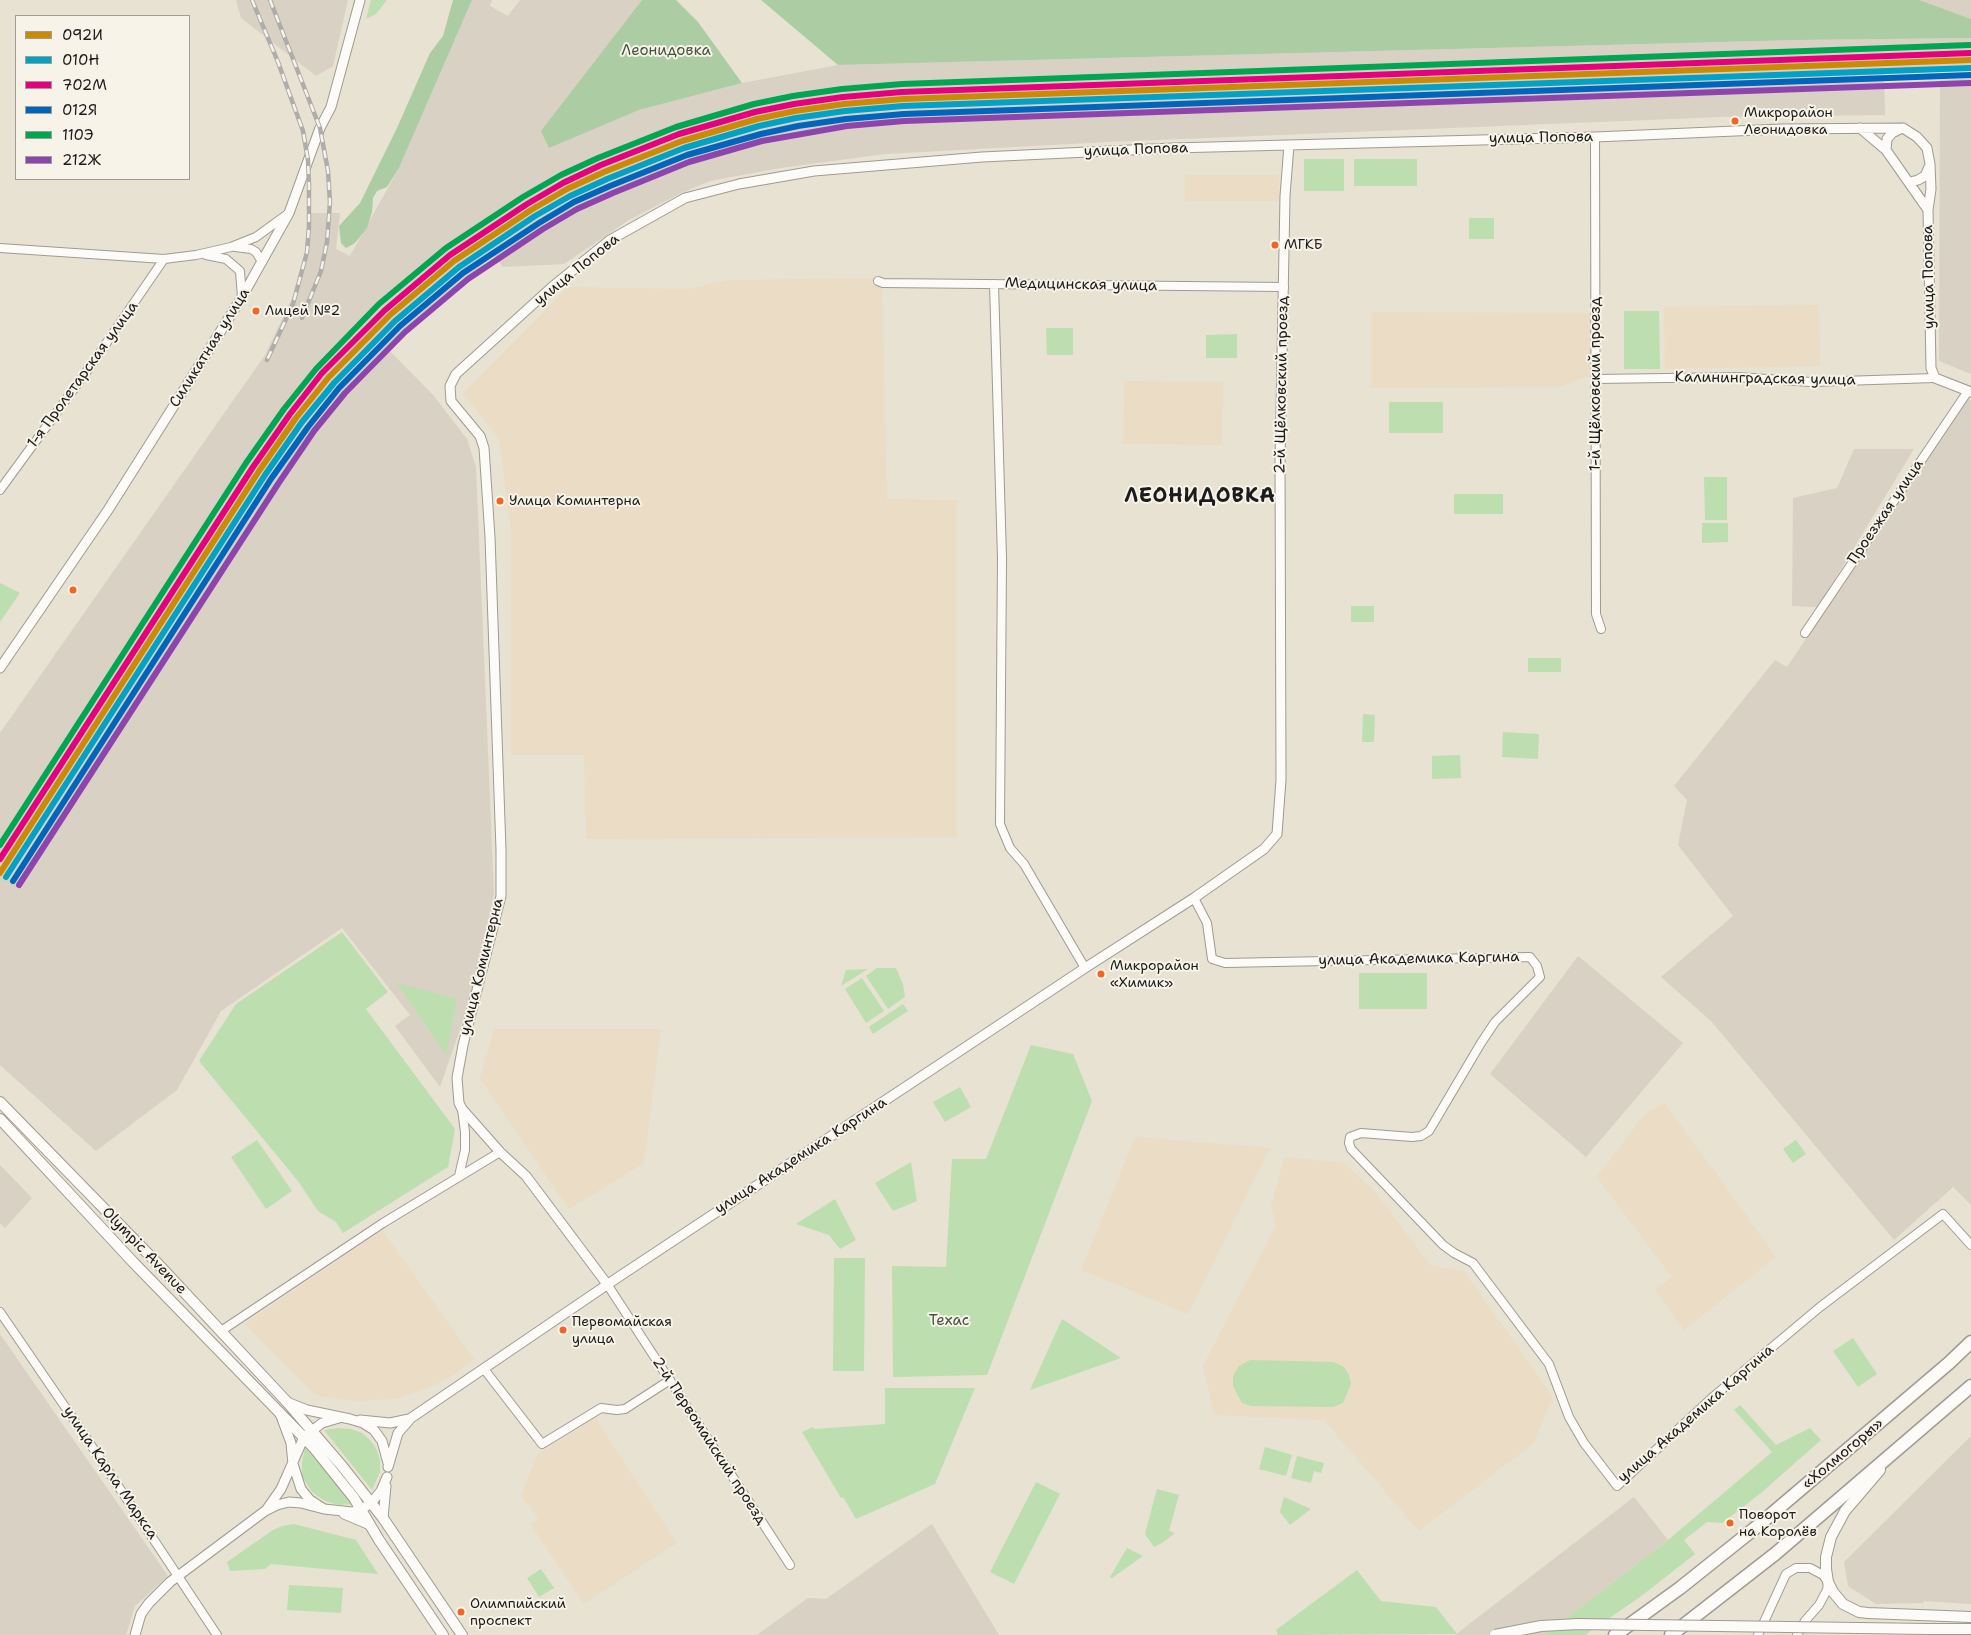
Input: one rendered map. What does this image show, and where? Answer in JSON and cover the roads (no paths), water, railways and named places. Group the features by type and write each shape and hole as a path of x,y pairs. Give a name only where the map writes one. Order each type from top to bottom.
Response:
{"highway":[{"name":"«Холмогоры»","path":"1616,1635 1680,1588 1754,1529 1890,1414 1971,1342"},
{"name":"«Холмогоры»","path":"1671,1635 1775,1554 1971,1386"}],"main road":[{"name":"Olympic Avenue","path":"0,1102 287,1402 362,1510 443,1635"},
{"name":"Olympic Avenue","path":"0,1119 133,1262 280,1413 308,1434 342,1466 383,1518 462,1635"},
{"path":"1902,1444 1854,1500 1836,1525 1826,1557 1828,1582 1838,1600 1859,1612 1971,1617"},
{"path":"1496,1635 1541,1626 1578,1624 1971,1629"}],"street":[{"name":"Силикатная улица","path":"0,668 108,510 242,297 289,213 317,137 331,106 360,0"},
{"path":"1860,128 1903,128 1917,137 1927,148 1931,189 1928,210"},
{"name":"улица Попова","path":"450,386 456,374 552,287 610,240 685,198 739,184 814,171 985,156 1860,128 1886,150 1928,210 1931,368 1935,378"},
{"path":"1886,150 1888,139 1892,133 1903,128"},
{"name":"1-й Щёлковский проезд","path":"1596,137 1596,614 1601,630"},
{"name":"2-й Щёлковский проезд","path":"1277,834 1281,780 1280,462 1286,196 1289,145"},
{"path":"1910,182 1925,176 1930,164"},
{"path":"0,248 164,259 196,255 231,247 256,237 289,213"},
{"path":"231,247 251,249 256,252 262,262"},
{"path":"196,255 226,258 234,265 240,272 242,297"},
{"name":"1-я Пролетарская улица","path":"0,490 92,364 164,259"},
{"name":"Медицинская улица","path":"878,281 882,283 1284,287"},
{"path":"994,284 1002,558 1000,824 1010,848 1024,864 1086,968"},
{"name":"Калининградская улица","path":"1596,379 1736,377 1811,382 1935,378"},
{"path":"1935,378 1970,392"},
{"name":"улица Коминтерна","path":"450,386 451,401 480,436 484,448 490,536 501,850 500,896 463,1044 457,1078 459,1103 462,1109"},
{"name":"Проезжая улица","path":"1805,633 1970,392"},
{"name":"улица Академика Каргина","path":"411,1418 607,1284 1194,898 1264,849 1277,834"},
{"name":"улица Академика Каргина","path":"1194,898 1207,923 1212,959 1225,963 1530,957 1537,966 1540,977 1495,1022 1429,1131 1421,1136 1412,1138 1362,1133 1350,1137 1349,1143 1351,1148 1443,1245 1473,1263 1549,1364 1569,1417 1584,1443 1617,1486 1721,1390 1820,1307 1943,1214 1971,1245"},
{"path":"221,1331 383,1223 500,1152 462,1109"},
{"path":"459,1176 465,1150 462,1109"},
{"name":"2-й Первомайский проезд","path":"500,1152 526,1176 607,1284 790,1565"},
{"name":"улица Карла Маркса","path":"0,1312 217,1635"},
{"path":"484,1369 542,1444 601,1408 617,1410 625,1408 670,1380"},
{"name":"Olympic Avenue","path":"287,1402 307,1410 345,1418 374,1430 382,1440 388,1467 383,1518"},
{"name":"Olympic Avenue","path":"280,1413 291,1443 293,1464 301,1489 310,1500 324,1509 370,1525"},
{"path":"265,1511 277,1495 308,1434 322,1423 345,1418 390,1423 411,1418"},
{"path":"388,1467 398,1433 411,1418"},
{"name":"Olympic Avenue","path":"337,1512 362,1510 371,1503 387,1477"},
{"path":"135,1635 141,1614 149,1603 178,1575 265,1511 289,1502 324,1509"},
{"path":"1758,1635 1783,1580 1791,1570 1803,1567 1810,1568 1823,1575 1828,1582 1823,1598 1804,1621 1797,1635"}],"railway":[{"path":"252,0 278,62 303,131 308,160 309,226 307,252 293,304 267,360"},
{"path":"270,0 320,128 328,171 330,202 327,242 321,271 302,318"}],"place":[{"name":"Микрорайон Леонидовка","path":"1735,121"},
{"name":"МГКБ","path":"1275,245"},
{"name":"Лицей №2","path":"256,311"},
{"name":"Улица Коминтерна","path":"500,501"},
{"name":"Микрорайон «Химик»","path":"1101,974"},
{"name":"Первомайская улица","path":"563,1330"},
{"name":"Поворот на Королёв","path":"1730,1523"},
{"name":"Олимпийский проспект","path":"461,1612"}],"district":[{"name":"ЛЕОНИДОВКА","path":"1200,497"}],"park label":[{"name":"Леонидовка","path":"666,51"},
{"name":"Техас","path":"949,1321"}]}
